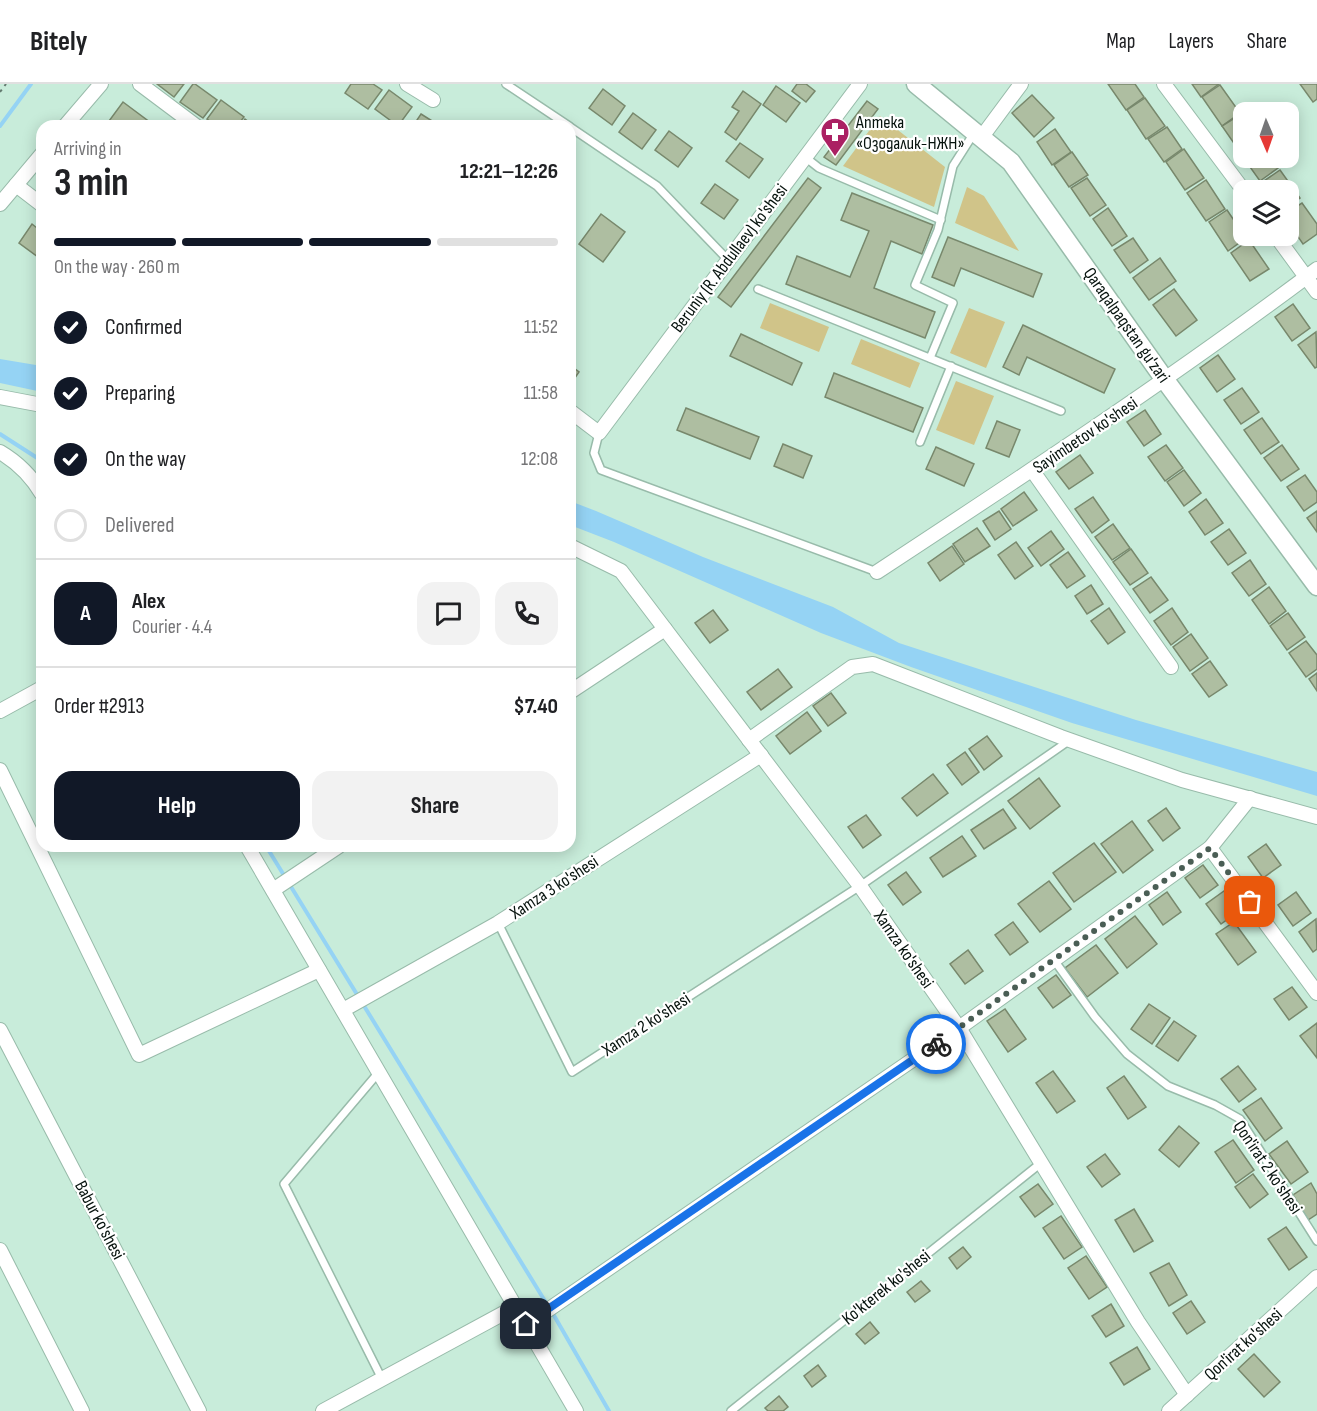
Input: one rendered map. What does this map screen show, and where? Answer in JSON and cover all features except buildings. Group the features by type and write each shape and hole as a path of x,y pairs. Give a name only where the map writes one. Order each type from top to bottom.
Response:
{"street":[{"path":"70,120 101,84"},
{"path":"140,84 188,120"},
{"path":"407,84 433,100"},
{"name":"Beruniy (R. Abdullaev) ko'shesi","path":"599,434 860,84"},
{"name":"Qaraqalpaqstan gu'zari","path":"916,84 1011,162 1166,380 1317,586"},
{"path":"978,136 1022,84"},
{"path":"1164,84 1236,180"},
{"path":"0,204 36,161"},
{"path":"16,185 36,200"},
{"path":"1286,246 1312,273 1317,292"},
{"name":"Sayimbetov ko'shesi","path":"877,572 1166,380 1312,273"},
{"path":"0,397 36,404"},
{"path":"576,416 599,434"},
{"path":"0,452 12,459 36,484"},
{"path":"1032,470 1171,667"},
{"name":"Xamza ko'shesi","path":"576,549 621,571 860,886 959,1028 1138,1323 1187,1395"},
{"path":"576,688 665,629"},
{"path":"749,740 852,667 873,664 1182,780 1317,817"},
{"path":"0,711 36,691"},
{"name":"Xamza 3 ko'shesi","path":"343,1010 498,922 760,754"},
{"path":"0,770 36,844"},
{"path":"526,1324 959,1028 1210,848 1250,798"},
{"path":"1210,848 1317,993"},
{"path":"40,852 139,1055 319,970"},
{"path":"251,852 576,1411"},
{"path":"273,890 330,852"},
{"name":"Babur ko'shesi","path":"0,1030 199,1411"},
{"path":"0,1250 82,1411"},
{"name":"Qon'irat ko'shesi","path":"1169,1411 1317,1277"},
{"path":"323,1411 515,1307"}],"lane":[{"path":"506,84 560,120"},
{"path":"576,131 657,186 728,260"},
{"path":"930,358 953,303 915,285 938,230 953,166 978,136"},
{"path":"805,157 819,168 941,220"},
{"path":"758,289 1061,411"},
{"path":"920,442 951,366"},
{"path":"599,434 594,453 601,470 877,572"},
{"path":"860,886 1071,740"},
{"name":"Xamza 2 ko'shesi","path":"498,922 572,1072 860,886"},
{"name":"Qon'irat 2 ko'shesi","path":"1054,960 1095,1017 1127,1054 1168,1086 1215,1105 1240,1119 1317,1241"},
{"path":"379,1072 284,1184 382,1379"},
{"name":"Ko'kterek ko'shesi","path":"731,1411 1041,1162"}],"path":[{"path":"0,92 6,84"}],"shaded area":[{"path":"880,116 945,167 934,207 843,166"},
{"path":"967,187 984,196 1019,251 955,223"},
{"path":"770,303 829,327 819,352 760,328"},
{"path":"969,308 1005,322 986,368 950,353"},
{"path":"861,339 920,363 910,388 851,364"},
{"path":"956,381 994,396 974,445 936,430"}],"water":[{"path":"0,359 36,365 36,391 0,383"},
{"path":"576,503 703,557 833,607 899,643 1136,720 1317,772 1317,796 1072,723 911,667 821,633 576,527"}],"waterway":[{"path":"0,126 31,84"},
{"path":"0,434 36,457"},
{"path":"270,852 548,1306"},
{"path":"552,1312 609,1411"}],"way so far":[{"path":"936,1044 1210,848 1250,902"}],"place":[{"name":"Аптека «Озодалик-НЖН»","path":"835,158"}],"route":[{"path":"526,1324 936,1044"}]}
